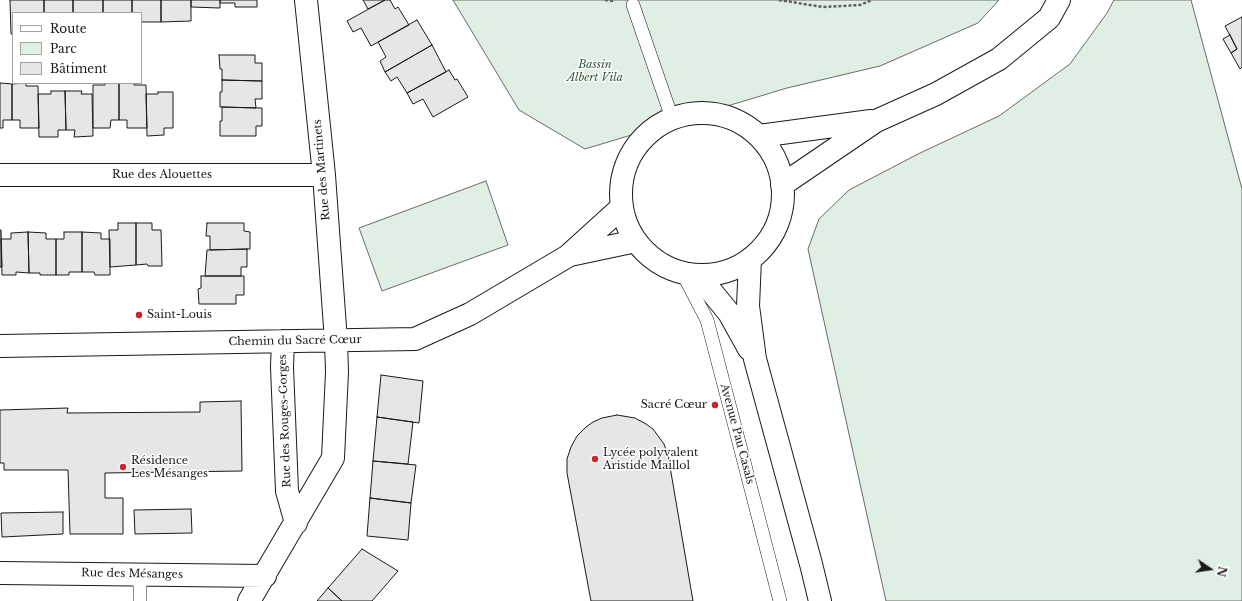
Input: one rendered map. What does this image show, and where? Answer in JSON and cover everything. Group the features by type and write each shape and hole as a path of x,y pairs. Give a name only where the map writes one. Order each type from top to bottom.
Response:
{"street":[{"name":"Rue des Martinets","path":"306,0 324,175 336,341"},
{"path":"782,185 876,121 936,94 999,59 1049,18 1059,0"},
{"path":"695,112 718,114 740,122 760,136 775,159 782,185 781,211 774,229 764,245 750,259 725,271 690,273 664,265 648,255 636,241 627,225 622,207 622,180 631,154 648,132 672,118 695,112"},
{"path":"760,136 876,121"},
{"name":"Rue des Alouettes","path":"0,175 324,175"},
{"name":"Chemin du Sacré Cœur","path":"0,346 415,339 470,314 568,256 622,207"},
{"name":"Chemin du Sacré Cœur","path":"568,256 636,241"},
{"path":"750,259 748,306 755,359 820,601"},
{"path":"690,273 732,317 755,359"},
{"name":"Rue des Rouges-Gorges","path":"283,341 282,367 287,491 296,523"},
{"path":"249,601 333,458 337,372 336,341"},
{"name":"Rue des Mésanges","path":"0,573 265,576"}],"lane":[{"path":"633,5 672,118"},
{"name":"Avenue Pau Casals","path":"690,273 706,320 780,601"},
{"path":"140,574 140,601"}],"path":[{"path":"779,0 823,7 860,5 872,0"}],"green space":[{"name":"Bassin Albert Vila","path":"453,0 999,0 978,23 880,66 787,88 585,149 519,110"},
{"path":"1114,0 1191,0 1242,189 1242,601 886,601 808,249 819,219 849,190 920,153 999,116 1070,64 1107,13"},
{"path":"486,181 508,245 382,291 359,228"}],"building":[{"path":"10,0 44,0 44,12 12,12 11,34"},
{"path":"44,0 73,0 73,12 44,12"},
{"path":"73,0 103,0 103,12 73,12"},
{"path":"103,0 132,0 132,12 103,12"},
{"path":"132,0 161,0 161,22 142,22 142,12 132,12"},
{"path":"161,0 191,0 191,21 161,22"},
{"path":"191,0 220,0 220,8 191,7"},
{"path":"220,0 257,0 257,7 235,7 235,3 220,3"},
{"path":"363,0 385,0 368,9"},
{"path":"385,0 390,0 395,9 398,7 409,25 371,46 361,28 353,32 347,21"},
{"path":"1242,17 1242,67 1240,69 1231,53 1237,49 1225,26"},
{"path":"417,20 432,45 385,72 380,61 386,57 378,42"},
{"path":"1230,35 1237,49 1231,53 1223,39"},
{"path":"432,45 446,72 407,93 397,77 391,81 385,72"},
{"path":"219,55 255,55 255,63 262,63 262,81 222,80 222,69 220,69"},
{"path":"449,70 455,80 457,79 468,97 433,117 423,99 413,104 407,93"},
{"path":"222,80 262,81 262,99 255,99 256,108 220,107"},
{"path":"0,83 12,84 12,120 3,120 3,128 0,128"},
{"path":"12,84 38,86 39,128 20,128 20,120 12,120"},
{"path":"119,84 119,120 111,120 110,128 93,128 93,85"},
{"path":"119,84 146,85 147,128 127,128 127,120 119,120"},
{"path":"51,91 65,91 66,130 58,130 58,137 39,137 38,94 51,94"},
{"path":"65,91 82,91 81,94 92,94 93,136 74,137 75,130 66,130"},
{"path":"158,92 173,92 173,128 164,128 164,135 147,136 146,94 158,94"},
{"path":"222,107 262,108 262,126 256,126 256,136 220,136"},
{"path":"118,223 136,223 136,265 110,267 109,230 118,230"},
{"path":"136,223 152,223 152,230 161,230 162,266 148,266 147,264 136,265"},
{"path":"207,223 244,223 244,231 250,232 250,249 210,250 210,236 206,236"},
{"path":"1,230 2,267 0,267"},
{"path":"28,232 29,273 16,272 16,275 2,275 1,239 11,239 11,233"},
{"path":"28,232 46,233 46,239 56,239 56,275 29,273"},
{"path":"64,232 82,232 82,272 69,272 69,275 56,275 56,239 64,239"},
{"path":"82,232 101,233 101,239 110,239 110,275 95,275 94,272 82,272"},
{"path":"247,249 247,267 241,267 241,276 205,276 207,250"},
{"path":"201,276 244,276 244,295 236,295 236,304 199,304 198,289 201,288"},
{"path":"381,375 423,381 419,423 377,417"},
{"name":"Résidence Les Mésanges","path":"241,401 242,471 105,473 105,498 123,498 123,534 70,534 68,470 4,470 4,463 0,463 0,410 68,408 67,413 200,412 200,402"},
{"path":"617,415 635,418 646,424 653,429 664,444 668,455 693,601 591,601 567,473 567,459 577,436 586,427 602,418"},
{"path":"377,417 413,422 408,464 373,461"},
{"path":"373,461 416,465 411,503 370,498"},
{"path":"370,498 411,503 408,540 367,536"},
{"path":"191,509 192,533 135,534 134,510"},
{"path":"63,512 63,534 2,537 1,513"},
{"path":"362,549 398,571 372,601 342,601 328,588"},
{"path":"328,588 342,601 317,601"}],"place":[{"name":"Saint-Louis","path":"139,315"},
{"name":"Sacré Cœur","path":"715,405"},
{"name":"Lycée polyvalent Aristide Maillol","path":"595,459"},
{"name":"Résidence Les Mésanges","path":"123,467"}]}
